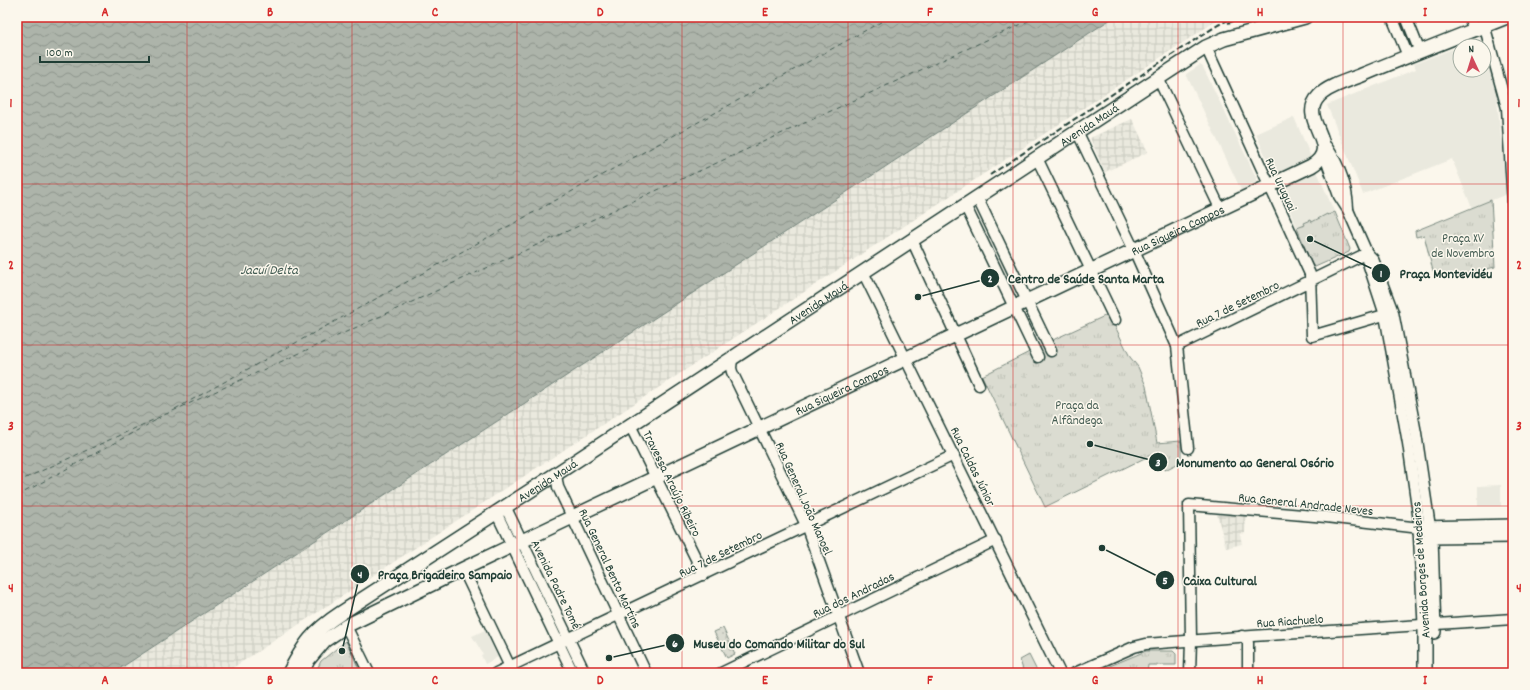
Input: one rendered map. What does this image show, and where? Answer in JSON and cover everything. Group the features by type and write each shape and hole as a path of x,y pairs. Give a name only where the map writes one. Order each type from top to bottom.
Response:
{"main road":[{"name":"Avenida Mauá","path":"290,673 303,647 312,636 341,613 732,359 1206,47 1224,39 1306,17"},
{"path":"1414,54 1480,24 1507,17"},
{"name":"Avenida Borges de Medeiros","path":"1324,143 1312,114 1315,101 1324,91 1414,54"},
{"name":"Rua Siqueira Campos","path":"302,673 308,660 324,641 346,626 1317,163 1323,153 1324,143"},
{"path":"1427,530 1513,526"},
{"path":"1427,530 1513,536"},
{"name":"Avenida Borges de Medeiros","path":"1427,530 1429,624 1434,673"},
{"name":"Avenida Borges de Medeiros","path":"1425,673 1429,624"}],"street":[{"path":"1392,17 1414,54"},
{"path":"1406,17 1414,54"},
{"path":"1469,17 1480,24 1507,108 1512,149 1513,204"},
{"name":"Rua Uruguai","path":"1206,47 1268,186 1310,274 1309,283 1312,336 1389,313"},
{"path":"1158,78 1220,208"},
{"path":"1077,131 1134,250 1177,346 1188,448"},
{"name":"Avenida Borges de Medeiros","path":"1324,143 1328,165 1339,196 1348,210 1368,253 1366,260 1389,313 1427,530"},
{"path":"1037,158 1115,320"},
{"path":"977,197 1051,351"},
{"path":"965,205 1038,357"},
{"path":"912,240 979,385"},
{"name":"Rua 7 de Setembro","path":"1177,346 1368,253"},
{"name":"Rua Caldas Júnior","path":"863,272 996,540 1060,673"},
{"path":"1022,325 1036,319"},
{"path":"1029,341 1043,334"},
{"name":"Rua General João Manoel","path":"732,359 732,372 806,526 859,673"},
{"name":"Travessa Araújo Ribeiro","path":"630,425 704,575"},
{"name":"Rua 7 de Setembro","path":"496,673 511,670 564,641 954,455"},
{"name":"Rua General Bento Martins","path":"556,474 558,487 646,673"},
{"name":"Rua General Andrade Neves","path":"1191,640 1189,505 1326,517 1427,530"},
{"name":"Avenida Padre Tomé","path":"501,509 517,544 530,581 540,602 585,673"},
{"name":"Rua dos Andradas","path":"721,673 996,540"},
{"name":"Avenida Padre Tomé","path":"517,544 539,576 549,597 573,673"},
{"path":"463,569 511,670"},
{"path":"530,581 539,576"},
{"path":"540,602 549,597"},
{"name":"Rua Riachuelo","path":"1075,673 1134,647 1146,644 1242,636 1513,619"},
{"path":"346,626 369,673"},
{"path":"1242,636 1248,643 1248,673"},
{"path":"1190,673 1191,640"}],"shaded area":[{"path":"1114,17 1222,17 225,673 113,673"},
{"path":"1490,34 1490,38 1480,38"},
{"path":"1452,49 1452,78 1492,78 1492,53 1507,194 1472,208 1452,159 1363,194 1327,105 1416,69 1414,64"},
{"path":"1200,65 1203,67 1257,179 1256,182 1241,190 1186,74"},
{"path":"1294,117 1350,249 1349,252 1315,267 1312,265 1285,198 1256,134"},
{"path":"1132,119 1148,152 1105,172 1090,138"},
{"path":"1501,485 1501,506 1478,506 1478,486"},
{"path":"1217,514 1246,516 1245,533 1240,534 1242,544 1226,548"},
{"path":"485,630 498,657 485,664 481,655 483,654 472,636"}],"green space":[{"name":"Praça XV de Novembro","path":"1491,200 1495,267 1444,279 1440,274 1433,271 1424,235 1416,237 1415,231"},
{"path":"1335,212 1350,249 1349,252 1315,267 1312,265 1297,228 1305,225 1304,223 1311,220 1312,222 1327,214 1328,215"},
{"name":"Praça da Alfândega","path":"1109,314 1130,357 1138,367 1146,386 1157,443 1181,441 1181,462 1165,470 1159,451 1045,507 982,376 1057,338"},
{"path":"723,628 735,654 727,658 714,632"},
{"path":"346,641 361,673 315,673 321,661"},
{"path":"1146,651 1173,651 1176,654 1176,665 1148,665 1147,673 1093,673"},
{"path":"1029,655 1038,673 1024,673 1020,660"}],"water":[{"name":"Jacuí Delta","path":"17,17 1114,17 113,673 17,673"}],"ferry route":[{"path":"175,409 890,17"},
{"path":"17,482 1037,17"},
{"path":"17,496 160,418"}],"railway":[{"path":"990,175 1176,52 1218,25 1234,17"},
{"path":"1228,23 1244,17"}],"place":[{"name":"Praça Montevidéu","path":"1310,239"},
{"name":"Centro de Saúde Santa Marta","path":"918,297"},
{"name":"Monumento ao General Osório","path":"1090,444"},
{"name":"Caixa Cultural","path":"1102,548"},
{"name":"Praça Brigadeiro Sampaio","path":"342,651"},
{"name":"Museu do Comando Militar do Sul","path":"609,658"}]}
